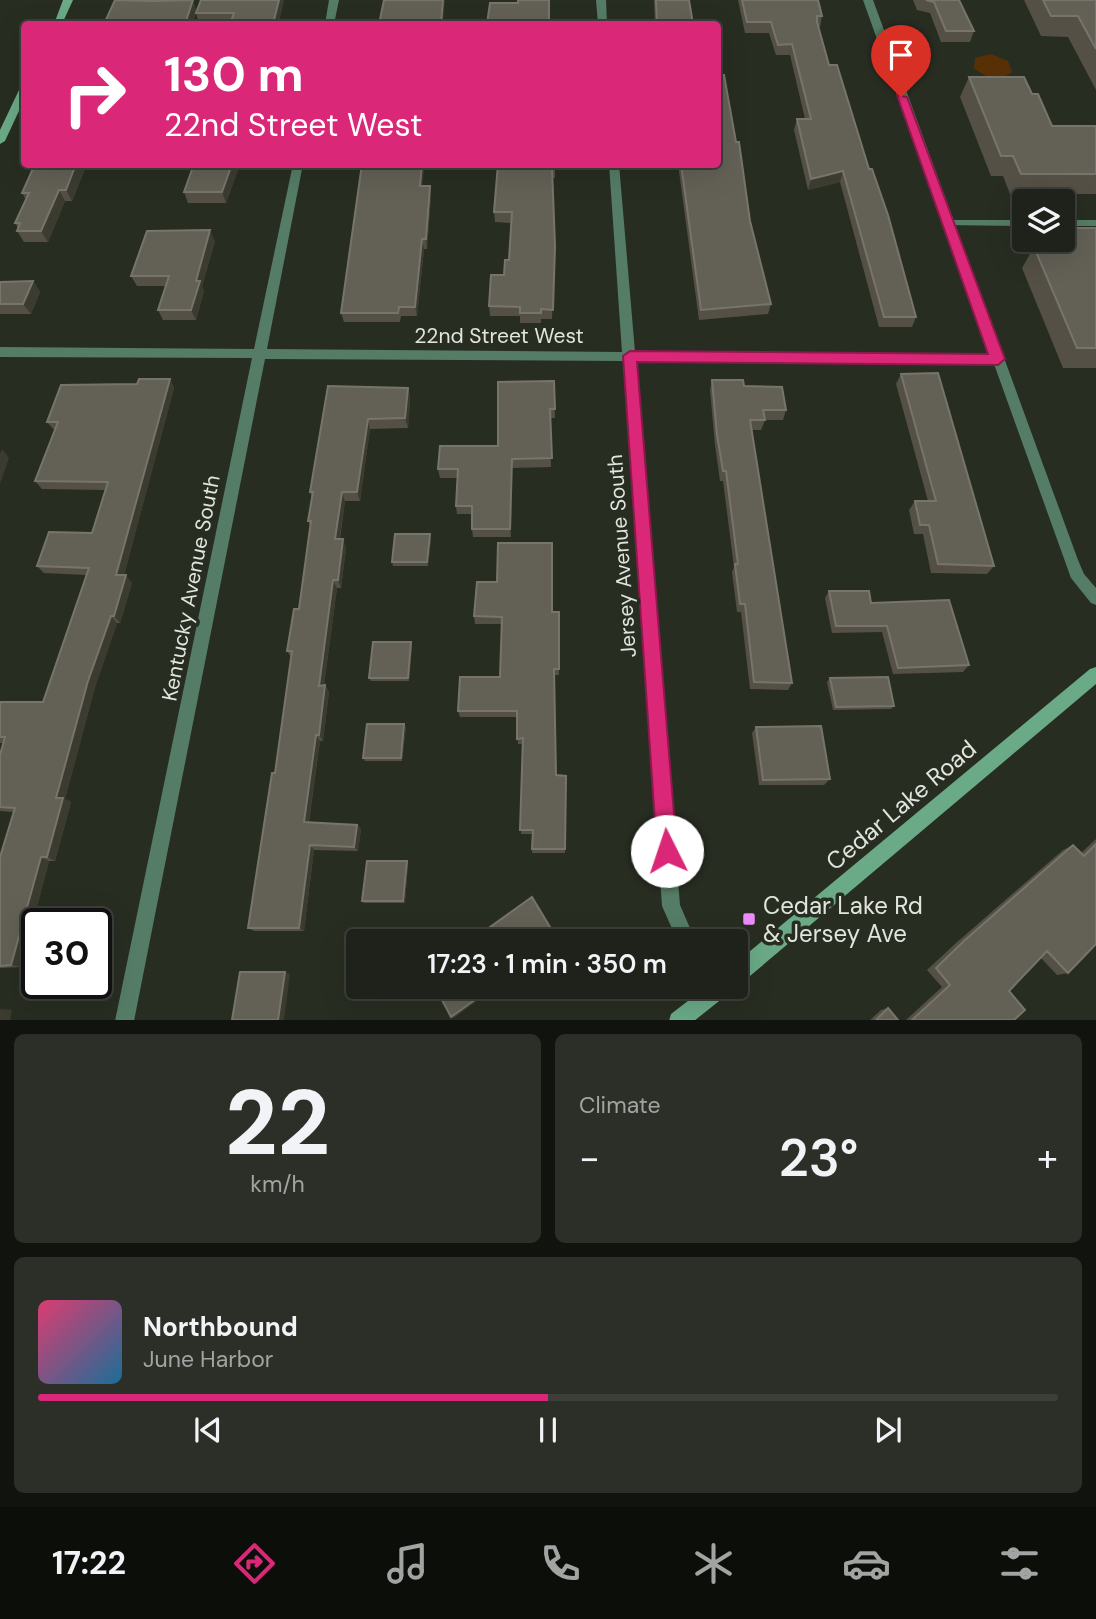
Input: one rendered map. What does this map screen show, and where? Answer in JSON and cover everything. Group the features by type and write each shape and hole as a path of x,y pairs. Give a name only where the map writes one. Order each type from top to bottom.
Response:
{"street":[{"path":"59,21 68,0"},
{"path":"330,21 334,0"},
{"path":"601,0 603,21"},
{"path":"868,0 1078,578 1096,598"},
{"path":"0,141 21,96"},
{"name":"Kentucky Avenue South","path":"124,1020 297,168"},
{"name":"Jersey Avenue South","path":"614,168 671,906 681,929"},
{"name":"22nd Street West","path":"0,352 998,359"},
{"name":"Cedar Lake Road","path":"748,965 1096,674"},
{"path":"678,1020 705,999"}],"lane":[{"path":"948,223 1012,223"},
{"path":"1075,223 1096,223"}],"shaded area":[{"path":"991,54 1008,61 1012,72 1003,77 993,77 974,68 975,58"}],"building":[{"path":"115,0 193,0 186,21 105,21"},
{"path":"201,0 279,0 274,21 231,21 234,13 196,13"},
{"path":"384,0 443,0 441,21 380,21"},
{"path":"518,0 549,0 549,21 487,21 490,3 518,3"},
{"path":"656,0 689,0 692,21 657,21"},
{"path":"742,0 818,0 822,16 817,16 817,22 829,65 837,65 869,169 872,169 888,215 916,317 884,317 843,171 811,179 797,119 811,119 792,44 778,45 771,22 747,22"},
{"path":"926,0 959,0 974,31 946,31 934,2"},
{"path":"1043,0 1096,0 1096,49 1078,16 1051,16"},
{"path":"721,75 724,75 736,142 739,142 750,221 771,304 701,310 682,168 721,168"},
{"path":"969,77 1024,77 1032,94 1038,94 1052,126 1096,126 1096,174 1021,174 1013,156 1001,156"},
{"path":"33,168 74,168 66,190 59,190 41,231 17,231 20,223 15,223 29,193 22,193"},
{"path":"193,168 231,168 222,192 184,192"},
{"path":"361,168 422,168 420,186 430,186 426,239 422,239 415,307 399,307 398,313 341,313"},
{"path":"498,168 552,168 555,246 553,310 520,313 520,307 489,306 491,275 504,275 505,260 509,260 512,212 494,212"},
{"path":"1075,228 1096,228 1096,348 1077,348 1036,252 1075,252"},
{"path":"210,230 191,310 158,310 169,276 131,276 147,231"},
{"path":"33,281 23,304 0,304 0,282"},
{"path":"938,373 994,566 938,564 929,525 920,525 915,501 936,501 901,374"},
{"path":"139,379 170,379 116,575 126,575 114,616 111,616 88,681 56,798 63,798 47,857 41,857 27,908 21,908 21,929 11,965 0,966 0,857 15,808 0,807 0,755 5,737 0,737 0,702 43,702 89,568 37,566 49,532 92,533 108,482 35,481 58,422 47,422 61,385 137,384"},
{"path":"712,380 743,380 744,386 782,387 786,410 763,410 765,420 750,420 792,683 754,682 745,604 740,604 735,564 738,564 726,471 723,471 717,435"},
{"path":"554,381 555,409 550,409 552,458 512,459 510,529 472,529 472,506 456,506 458,469 438,469 440,446 498,446 498,382"},
{"path":"328,386 408,388 405,418 368,419 357,492 342,492 335,539 343,539 338,580 333,580 319,686 325,685 304,822 357,825 354,847 310,845 299,928 248,928 272,773 275,773 292,651 287,651 294,609 299,609 311,521 308,521 313,492 310,492"},
{"path":"395,534 430,534 427,562 392,562"},
{"path":"498,543 552,543 552,612 559,612 559,669 554,669 556,775 566,776 565,849 532,849 533,830 520,830 523,738 517,739 517,711 458,711 460,677 500,677 502,617 474,616 477,582 497,582"},
{"path":"829,591 869,591 871,603 949,600 969,665 898,668 887,626 836,626"},
{"path":"373,642 411,642 408,678 369,678"},
{"path":"888,677 894,706 836,707 830,678"},
{"path":"367,724 404,724 401,758 363,758"},
{"path":"821,726 830,779 763,780 756,727"},
{"path":"1096,844 1096,944 1068,973 1047,951 1009,991 1025,1010 1014,1020 912,1020 950,985 936,968 965,940 1073,845 1084,856"},
{"path":"367,861 407,861 403,901 362,901"},
{"path":"532,897 551,929 487,929"},
{"path":"240,972 285,972 278,1020 232,1020"},
{"path":"441,999 476,999 451,1017"},
{"path":"888,1008 898,1020 876,1020"}],"place":[{"name":"Cedar Lake Rd & Jersey Ave","path":"749,919"}],"route":[{"path":"667,851 630,356 998,359 901,97"}]}
